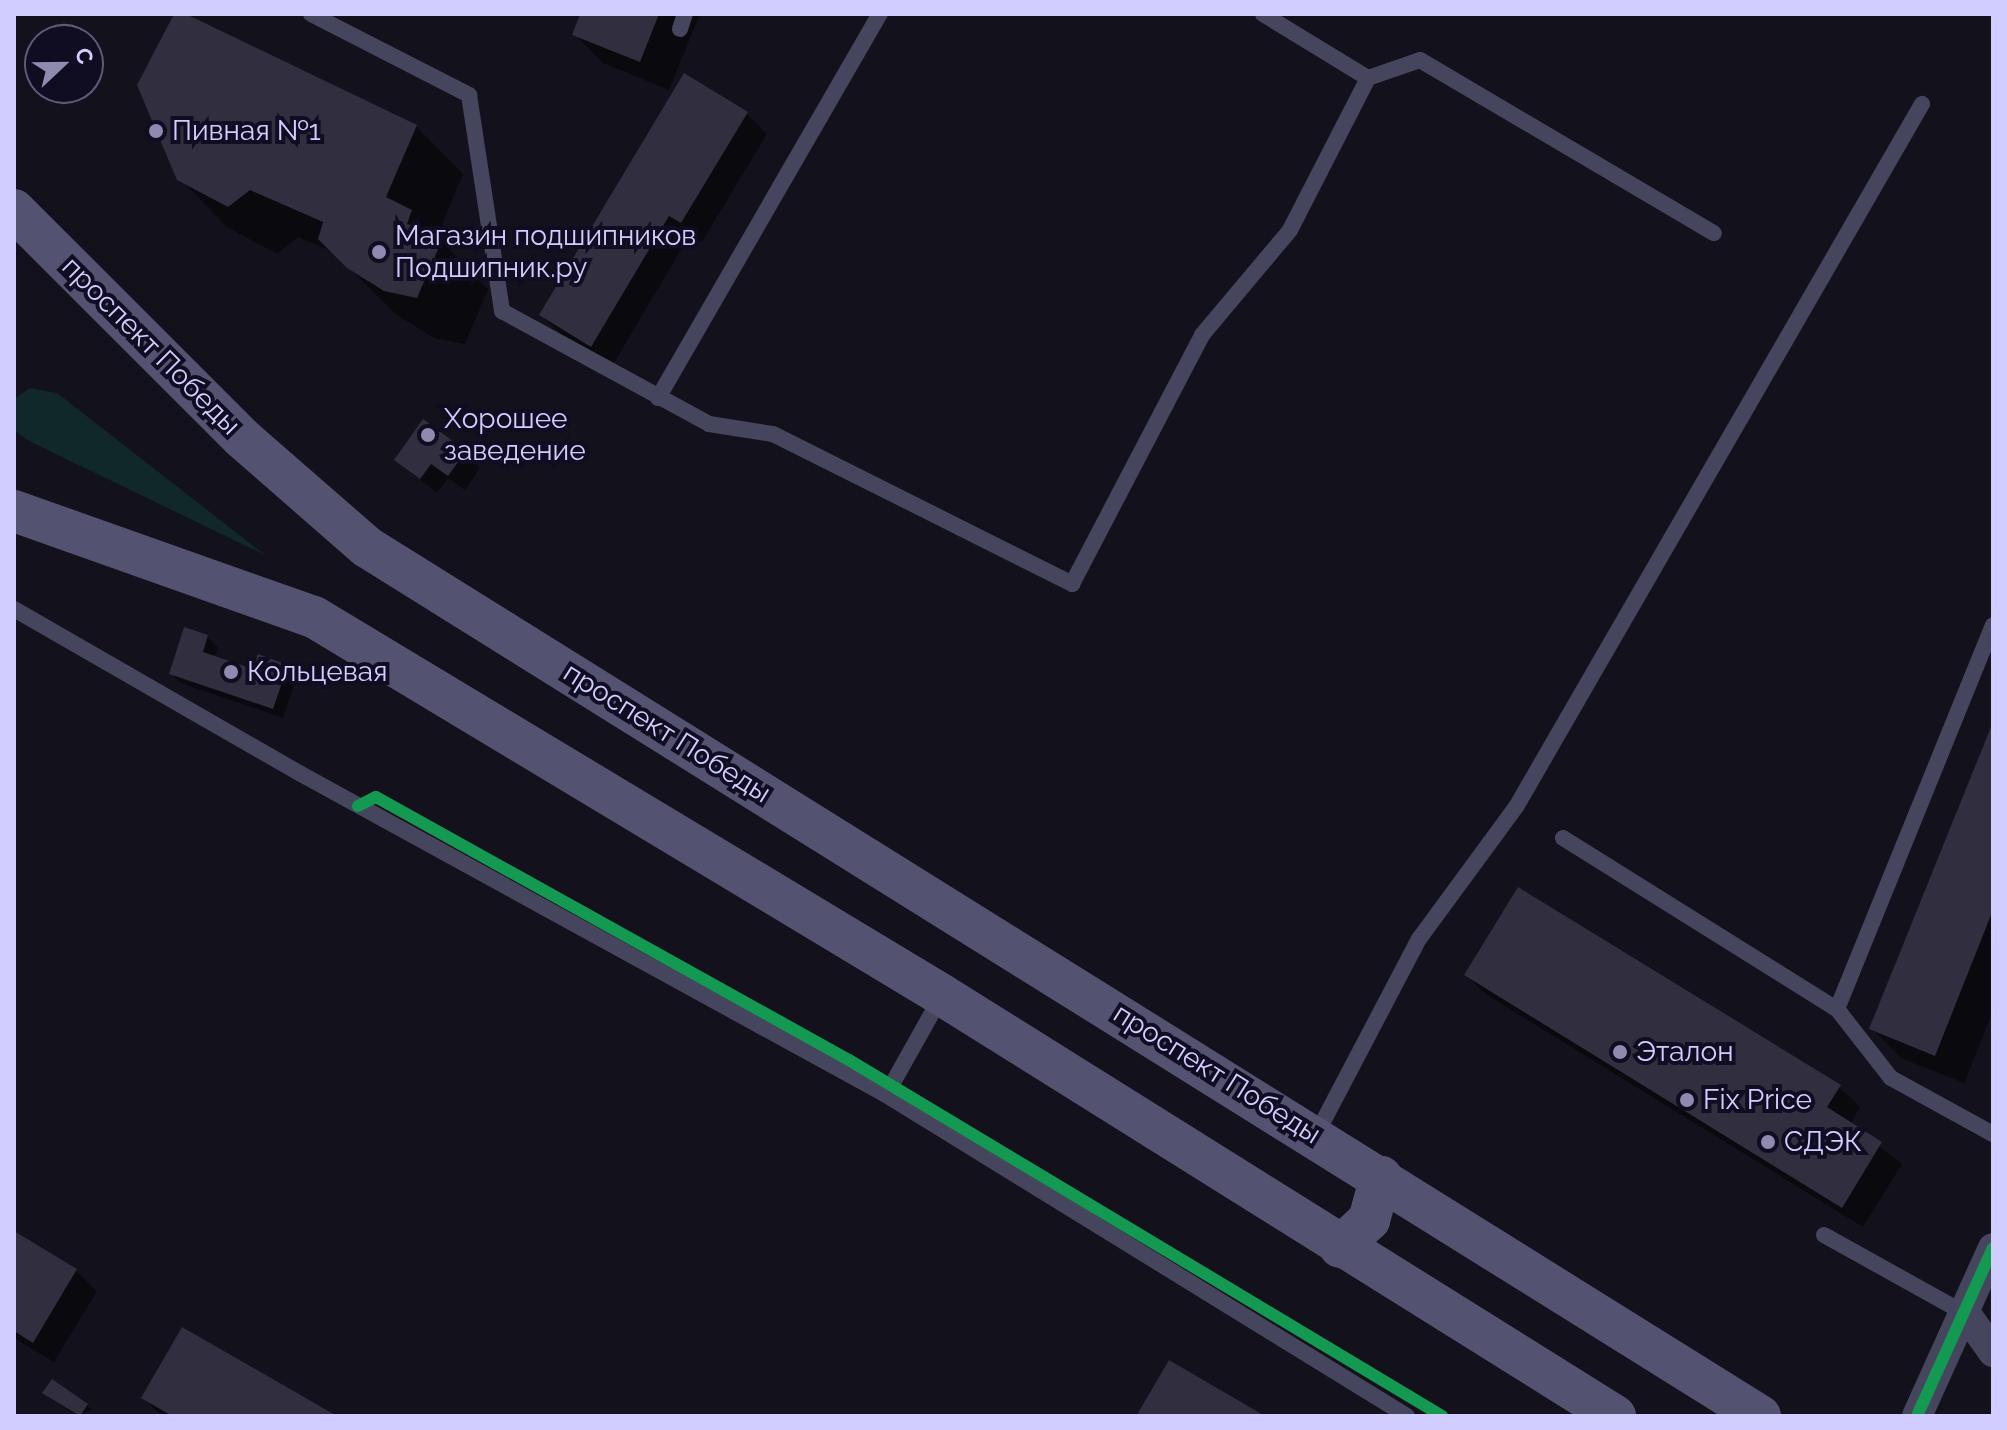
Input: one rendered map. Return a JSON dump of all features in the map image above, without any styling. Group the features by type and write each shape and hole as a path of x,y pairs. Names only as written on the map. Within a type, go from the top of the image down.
{"main road":[{"name":"проспект Победы","path":"14,210 242,438 367,547 1316,1135 1760,1416"},
{"path":"14,511 314,617 942,995 1340,1247 1615,1416"},
{"path":"1340,1247 1369,1220 1381,1177"}],"street":[{"path":"1917,1416 1966,1314 1993,1248"},
{"path":"1966,1314 1993,1352"}],"lane":[{"path":"311,14 345,22 469,95 502,311 709,424 773,434 1072,584 1202,335 1290,230 1368,78 1420,60 1714,233"},
{"path":"658,398 880,14"},
{"path":"1263,14 1368,78"},
{"path":"1316,1135 1419,939 1516,807 1922,104"},
{"path":"14,609 301,774 886,1095 1407,1416"},
{"path":"1837,1009 1993,625"},
{"path":"1563,838 1837,1009 1891,1078 1993,1134"},
{"path":"886,1095 942,995"},
{"path":"1824,1235 1966,1314"}],"green space":[{"path":"30,388 57,393 265,555 29,441 14,430 14,399"}],"building":[{"path":"174,14 186,14 417,125 386,197 412,210 407,224 442,240 417,298 384,291 347,268 318,239 323,222 250,190 228,207 177,180 137,85"},
{"path":"580,14 659,14 640,62 572,35"},
{"path":"684,73 748,112 681,223 669,216 591,347 539,315"},
{"name":"Хорошее заведение","path":"423,419 466,451 448,476 431,464 420,479 394,460"},
{"path":"184,627 208,635 203,652 253,669 258,654 288,665 273,709 169,674"},
{"path":"1993,722 1993,910 1935,1056 1869,1029"},
{"path":"1518,887 1841,1085 1827,1107 1882,1142 1842,1208 1464,975"},
{"path":"14,1231 77,1269 33,1343 14,1331"},
{"path":"182,1327 337,1416 172,1416 141,1398"},
{"path":"1169,1360 1265,1416 1144,1416 1138,1413"},
{"path":"52,1379 88,1404 80,1416 42,1393"}],"cycle path":[{"path":"358,806 376,797 849,1060 1442,1416"},
{"path":"1917,1416 1993,1248"}],"place":[{"name":"Пивная №1","path":"156,131"},
{"name":"Магазин подшипников Подшипник.ру","path":"379,252"},
{"name":"Хорошее заведение","path":"428,435"},
{"name":"Кольцевая","path":"231,672"},
{"name":"Эталон","path":"1620,1052"},
{"name":"Fix Price","path":"1687,1100"},
{"name":"СДЭК","path":"1768,1142"}]}
